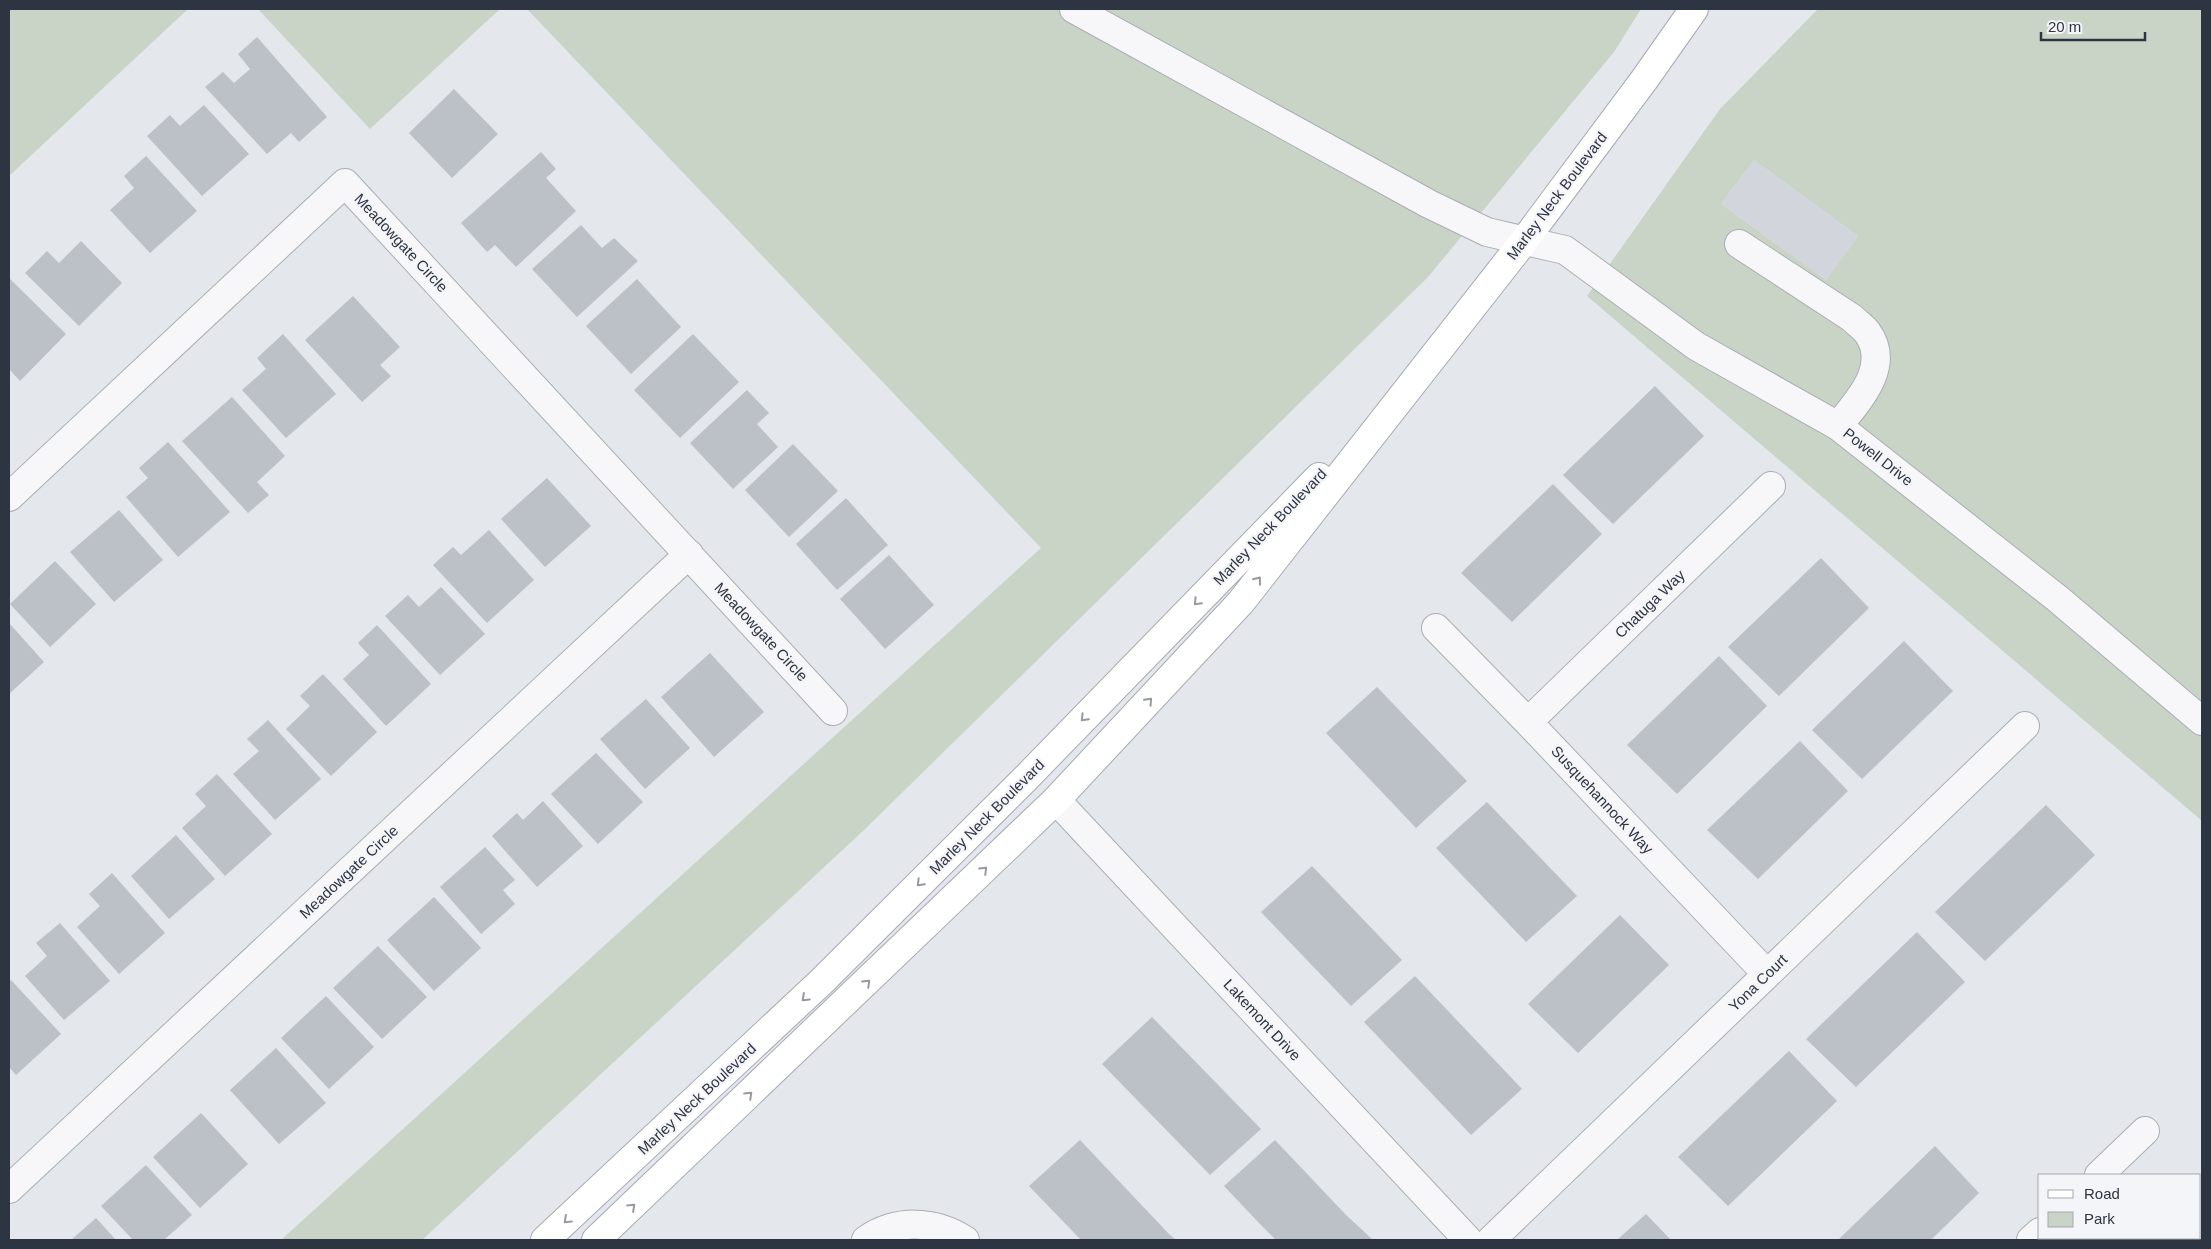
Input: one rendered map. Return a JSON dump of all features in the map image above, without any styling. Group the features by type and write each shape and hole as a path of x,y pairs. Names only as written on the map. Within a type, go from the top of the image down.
{"main road":[{"name":"Marley Neck Boulevard","path":"596,1240 1056,800 1241,602 1524,241 1644,80 1694,9"},
{"name":"Marley Neck Boulevard","path":"546,1240 820,982 1024,780 1415,380"}],"street":[{"name":"Powell Drive","path":"1074,9 1429,204 1487,232 1565,250 1696,346 1838,426 2058,599 2202,721"},
{"name":"Meadowgate Circle","path":"9,497 345,182 833,711"},
{"path":"1739,244 1852,318 1867,332 1875,347 1876,362 1872,377 1865,391 1838,426"},
{"name":"Chatuga Way","path":"1528,722 1771,486"},
{"name":"Meadowgate Circle","path":"9,1189 688,554"},
{"name":"Susquehannock Way","path":"1436,628 1767,974"},
{"name":"Yona Court","path":"1490,1240 2025,726"},
{"name":"Lakemont Drive","path":"1056,800 1468,1240"},
{"path":"2100,1174 2145,1131"},
{"path":"866,1240 877,1232 896,1226 916,1224 954,1233 965,1240"}],"shaded area":[{"path":"1754,160 1858,236 1826,280 1721,204"}],"green space":[{"path":"9,9 188,9 9,176"},
{"path":"258,9 500,9 370,129"},
{"path":"527,9 1641,9 1614,52 1428,277 863,831 422,1240 281,1240 1041,548"},
{"path":"1818,9 2202,9 2202,821 1587,296 1720,109","holes":["1754,160 1858,236 1826,280 1721,204"]}],"building":[{"path":"257,37 327,117 299,142 291,133 267,154 205,87 223,72 234,83 250,69 238,54"},
{"path":"454,89 498,134 452,178 409,133"},
{"path":"204,105 249,154 202,196 147,136 170,115 180,126"},
{"path":"541,152 556,169 546,178 576,211 516,267 495,245 487,252 461,223"},
{"path":"146,156 197,211 150,253 110,210 134,188 124,176"},
{"path":"581,225 602,248 614,238 638,261 577,317 532,269"},
{"path":"81,241 122,283 79,326 25,273 47,251 59,263"},
{"path":"9,278 66,334 20,381 9,369"},
{"path":"637,279 681,327 631,374 586,326"},
{"path":"353,296 400,347 380,365 391,376 362,402 305,340"},
{"path":"283,334 336,394 286,438 242,390 266,369 257,358"},
{"path":"693,334 739,382 680,438 634,390"},
{"path":"1655,386 1704,436 1613,524 1563,475"},
{"path":"747,390 769,413 757,424 778,447 733,489 690,443"},
{"path":"232,397 285,456 257,482 269,495 248,513 182,441"},
{"path":"168,442 230,512 178,557 126,497 148,478 139,468"},
{"path":"793,444 838,491 789,537 745,490"},
{"path":"547,478 591,526 545,567 501,519"},
{"path":"1553,484 1602,534 1512,622 1461,573"},
{"path":"846,498 888,545 837,590 796,544"},
{"path":"119,510 163,560 114,602 70,552"},
{"path":"489,530 534,580 487,623 433,565 453,547 461,555"},
{"path":"889,555 934,605 885,649 840,599"},
{"path":"1821,558 1869,608 1779,696 1728,647"},
{"path":"55,561 96,604 50,647 10,604"},
{"path":"441,587 485,634 440,675 385,616 408,595 419,607"},
{"path":"9,623 44,662 9,694"},
{"path":"377,625 431,684 386,726 343,679 369,655 358,643"},
{"path":"1904,641 1953,691 1862,779 1812,730"},
{"path":"710,653 764,712 714,757 661,697"},
{"path":"1719,656 1767,706 1677,794 1627,745"},
{"path":"323,674 377,732 331,776 286,729 310,706 300,696"},
{"path":"1377,687 1467,781 1416,828 1326,733"},
{"path":"646,699 690,748 645,789 600,739"},
{"path":"268,720 321,779 275,820 233,774 259,751 247,739"},
{"path":"1800,741 1848,791 1758,879 1707,830"},
{"path":"596,753 643,802 598,844 551,794"},
{"path":"217,774 272,834 225,876 182,828 206,806 195,794"},
{"path":"543,801 583,846 537,887 492,836 517,813 523,820"},
{"path":"1487,802 1577,896 1526,942 1436,848"},
{"path":"2046,805 2095,855 1985,961 1935,912"},
{"path":"176,835 215,879 169,919 131,876"},
{"path":"485,847 515,880 503,890 515,904 481,934 440,887"},
{"path":"1312,866 1402,960 1351,1006 1261,912"},
{"path":"112,873 165,933 119,974 77,927 100,906 89,894"},
{"path":"434,897 481,948 434,991 387,940"},
{"path":"1620,915 1669,965 1578,1053 1528,1004"},
{"path":"60,923 110,981 64,1020 25,976 47,956 36,943"},
{"path":"1917,932 1965,982 1856,1087 1806,1039"},
{"path":"378,946 427,997 382,1039 333,988"},
{"path":"1415,976 1522,1089 1471,1135 1364,1022"},
{"path":"11,980 61,1034 16,1075 9,1067 9,982"},
{"path":"326,996 374,1047 329,1089 281,1038"},
{"path":"1152,1017 1261,1129 1210,1175 1102,1064"},
{"path":"276,1048 326,1103 279,1144 230,1090"},
{"path":"1789,1051 1837,1101 1728,1206 1678,1157"},
{"path":"201,1113 248,1164 200,1208 153,1157"},
{"path":"1080,1140 1176,1240 1081,1240 1029,1186"},
{"path":"1275,1140 1346,1215 1373,1240 1276,1240 1260,1224 1224,1186"},
{"path":"1935,1146 1979,1193 1931,1240 1838,1240"},
{"path":"146,1165 192,1215 164,1240 133,1240 101,1206"},
{"path":"1646,1214 1671,1240 1617,1240"},
{"path":"96,1218 116,1240 71,1240"},
{"path":"2192,1239 2193,1240 2137,1240"}]}
